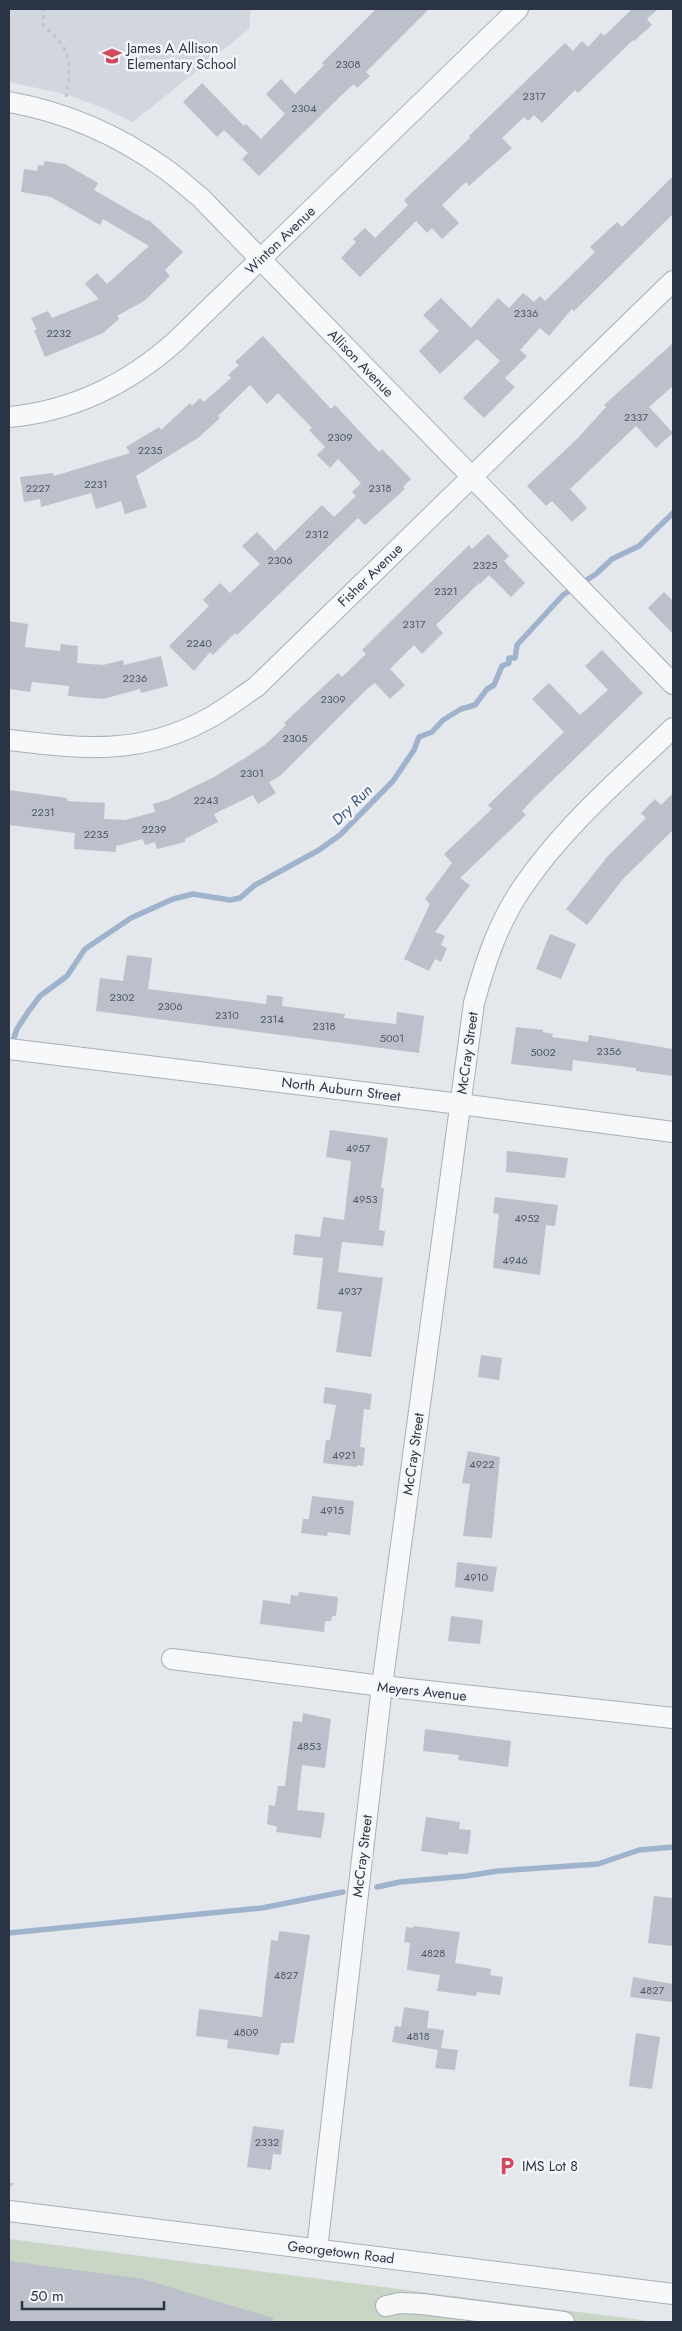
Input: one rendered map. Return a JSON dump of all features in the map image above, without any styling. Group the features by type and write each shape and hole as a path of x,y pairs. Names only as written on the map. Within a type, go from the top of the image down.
{"street":[{"name":"Winton Avenue","path":"9,417 46,411 73,404 99,394 132,376 176,341 518,9"},
{"name":"Allison Avenue","path":"9,102 79,122 143,154 166,168 200,197 673,684"},
{"name":"Fisher Avenue","path":"9,740 82,748 118,747 145,743 179,733 211,718 234,704 256,687 673,281"},
{"name":"McCray Street","path":"317,2249 382,1686 474,1003 493,944 512,904 537,867 571,826 673,728"},
{"name":"North Auburn Street","path":"9,1050 460,1104 673,1132"},
{"name":"Meyers Avenue","path":"172,1659 382,1686 673,1718"},
{"name":"Georgetown Road","path":"9,2211 673,2294"},
{"path":"386,2306 429,2304 564,2322"}],"path":[{"path":"33,9 44,10 43,25 62,42 69,56 70,69 66,98"},
{"path":"9,2184 15,2185"}],"shaded area":[{"name":"James A Allison Elementary School","path":"9,9 251,9 249,29 133,122 69,95 9,82"}],"green space":[{"path":"9,2239 657,2322 9,2322"}],"building":[{"path":"376,9 429,9 366,72 370,76 357,88 354,84 348,89 259,176 242,159 248,153 224,130 217,137 183,102 202,83 244,126 246,124 261,139 285,114 266,94 281,79 295,94 324,65 322,63"},
{"path":"632,9 658,9 647,19 652,25 633,40 578,93 575,90 542,123 534,115 528,121 524,117 502,138 512,148 469,186 466,182 442,205 459,223 442,239 432,228 427,233 416,221 360,277 341,258 356,242 353,239 365,228 375,238 408,205 404,200 470,138 469,136 565,43 573,51 582,41 588,47 601,33 604,36"},
{"path":"45,161 65,164 98,183 94,190 149,220 183,252 165,270 170,276 144,301 117,316 119,319 103,333 45,357 34,330 37,330 31,318 48,311 52,318 99,299 85,284 97,273 107,284 149,246 103,219 100,225 51,197 21,192 24,169 37,171 38,165 43,166"},
{"path":"673,176 673,214 574,311 572,309 549,336 540,328 520,350 527,356 505,378 515,387 484,418 463,398 500,361 477,339 440,374 419,351 439,331 423,315 441,298 471,328 498,298 509,308 523,293 534,302 540,296 545,301 595,252 590,247 617,222 622,227"},
{"path":"263,336 331,409 335,405 379,452 382,449 411,479 403,487 405,489 365,525 358,518 237,635 235,633 213,655 210,652 194,671 169,646 209,606 203,600 220,583 230,593 260,564 242,546 257,532 275,551 322,505 334,517 356,496 352,492 361,483 338,459 330,468 317,455 325,447 309,430 312,428 278,393 267,404 250,385 218,416 220,418 198,438 136,476 147,507 125,514 121,501 96,509 91,493 41,507 40,499 24,502 20,477 53,473 54,476 130,453 126,447 159,427 161,430 190,403 192,406 200,398 204,402 231,378 228,375 239,365 235,362"},
{"path":"673,343 673,386 649,407 673,433 656,448 636,426 570,489 587,508 572,522 552,501 546,506 527,486 578,438 606,407 604,405"},
{"path":"488,534 509,556 504,561 525,583 511,597 489,575 479,583 436,625 443,633 422,654 414,645 390,669 405,685 390,699 375,683 368,688 280,776 269,782 276,793 258,804 253,795 214,814 218,822 185,839 185,842 157,849 155,842 145,845 143,839 116,846 116,852 74,849 75,833 9,825 9,790 67,798 67,801 105,803 104,819 125,820 155,812 153,804 167,800 214,777 266,744 286,725 284,723 338,673 342,677 366,654 362,650 391,621 469,545 472,549"},
{"path":"664,592 673,601 673,634 648,608"},
{"path":"9,621 28,624 25,647 60,651 61,644 78,646 77,663 103,665 123,660 124,665 161,656 168,686 141,693 140,689 103,699 68,696 69,686 32,682 30,692 10,689"},
{"path":"602,650 643,693 534,798 522,811 526,815 460,878 470,885 435,932 445,936 441,945 447,948 441,962 435,959 429,971 404,959 430,904 425,899 452,863 444,854 492,809 488,805 564,732 532,699 549,683 580,715 608,690 585,666"},
{"path":"673,793 673,830 623,879 587,925 566,909 607,857 646,818 641,813 655,799 661,805"},
{"path":"550,934 576,944 561,979 536,969"},
{"path":"127,955 152,958 148,989 266,1004 267,995 283,997 282,1006 345,1014 344,1018 396,1024 397,1012 424,1016 419,1053 96,1011 100,978 123,981"},
{"path":"516,1027 543,1030 543,1032 553,1034 552,1037 588,1042 589,1035 673,1049 673,1076 636,1071 636,1068 573,1060 572,1071 511,1064"},
{"path":"330,1130 388,1138 381,1188 384,1188 379,1230 385,1231 383,1246 342,1242 338,1272 383,1278 371,1357 336,1352 342,1312 317,1309 323,1258 293,1255 295,1234 320,1237 323,1217 344,1220 351,1161 326,1157"},
{"path":"507,1151 568,1158 565,1178 506,1172"},
{"path":"495,1197 558,1205 555,1226 546,1225 540,1275 493,1268 499,1214 493,1213"},
{"path":"481,1355 502,1358 499,1380 478,1377"},
{"path":"325,1387 372,1394 370,1410 364,1409 360,1447 365,1448 363,1466 323,1463 326,1440 330,1440 336,1405 323,1403"},
{"path":"468,1451 500,1457 492,1538 463,1536 470,1484 462,1483"},
{"path":"312,1496 354,1501 350,1535 328,1532 327,1536 301,1533 303,1519 309,1519"},
{"path":"457,1562 497,1567 493,1592 455,1587"},
{"path":"299,1592 338,1597 336,1616 332,1616 331,1621 325,1621 324,1632 260,1624 263,1600 290,1604 291,1595 298,1596"},
{"path":"451,1616 483,1620 480,1644 448,1641"},
{"path":"303,1713 331,1719 325,1768 302,1765 297,1810 325,1813 321,1838 276,1832 277,1827 267,1824 269,1805 275,1806 278,1786 285,1786 293,1721 302,1722"},
{"path":"425,1729 511,1741 508,1767 458,1760 459,1755 423,1751"},
{"path":"426,1817 460,1822 459,1829 471,1830 468,1854 448,1852 448,1855 421,1851"},
{"path":"654,1896 673,1898 673,1946 648,1943"},
{"path":"413,1926 460,1932 455,1963 491,1969 490,1975 503,1977 500,1995 477,1992 476,1996 437,1991 440,1975 407,1970 410,1943 404,1942 406,1927 413,1928"},
{"path":"279,1931 310,1935 294,2043 281,2043 279,2055 227,2048 228,2040 196,2036 199,2009 262,2017 271,1940 278,1941"},
{"path":"633,1977 673,1984 673,2002 630,1997"},
{"path":"404,2007 429,2011 427,2028 444,2030 441,2048 458,2050 455,2070 435,2068 438,2050 392,2042 395,2026 401,2027"},
{"path":"636,2033 660,2037 652,2089 629,2086"},
{"path":"253,2126 284,2130 281,2155 273,2154 271,2170 247,2167"},
{"path":"9,2261 143,2279 273,2318 273,2322 9,2322"}],"waterway":[{"name":"Dry Run","path":"11,1046 17,1029 40,996 67,976 85,949 131,918 173,899 193,894 230,900 240,898 255,885 319,850 340,835 393,781 414,750 419,737 432,732 443,720 461,709 475,705 487,689 494,685 502,666 509,663 509,658 515,658 517,645 563,595 596,574 612,559 639,546 673,513"},
{"path":"377,1887 400,1882 498,1871 598,1864 639,1850 673,1847"},
{"path":"9,1933 262,1908 343,1892"}],"place":[{"name":"James A Allison Elementary School","path":"112,56"},
{"name":"IMS Lot 8","path":"507,2166"}]}
